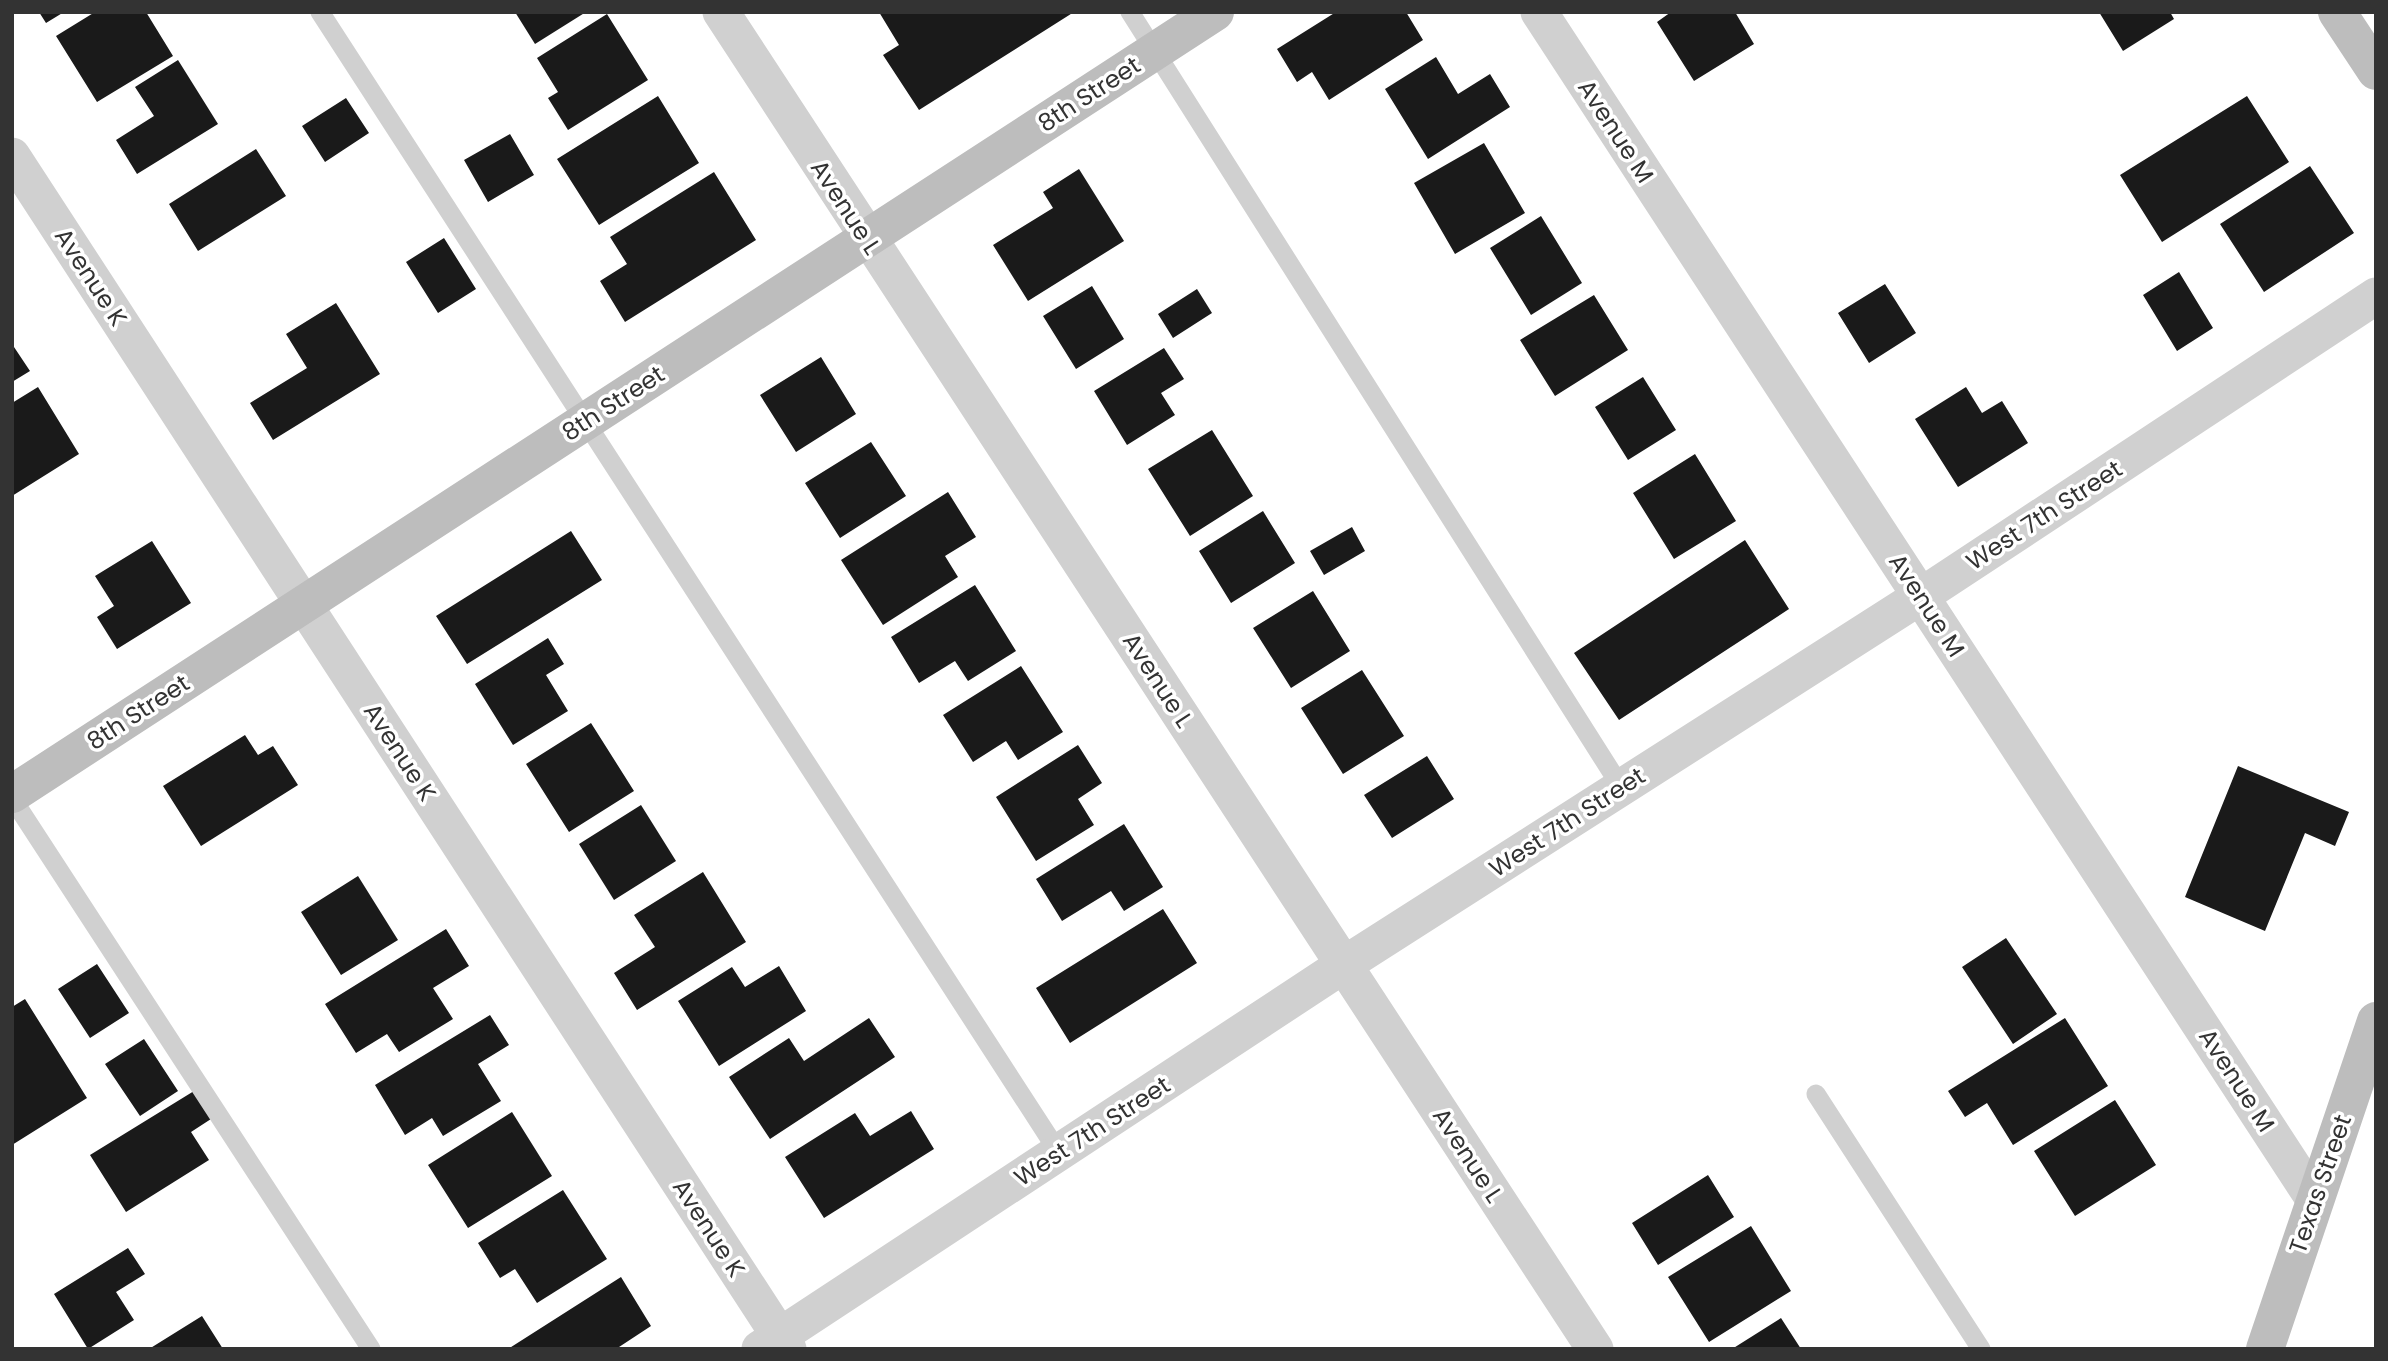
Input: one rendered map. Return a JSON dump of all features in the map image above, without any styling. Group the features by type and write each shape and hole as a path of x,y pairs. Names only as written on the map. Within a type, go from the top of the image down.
{"street":[{"name":"Avenue L","path":"721,12 1595,1349"},
{"name":"8th Street","path":"12,796 1215,12"},
{"name":"Avenue M","path":"1539,12 2314,1199"},
{"path":"2337,12 2376,71"},
{"name":"Avenue K","path":"12,156 304,604 776,1344"},
{"name":"West 7th Street","path":"776,1344 1345,964 1921,596 2376,296"},
{"name":"Texas Street","path":"2265,1349 2376,1021"}],"lane":[{"path":"320,12 1059,1153"},
{"path":"1130,12 1621,787"},
{"path":"12,796 371,1349"},
{"path":"1816,1094 1981,1349"}],"building":[{"path":"39,12 64,12 46,23"},
{"path":"95,12 146,12 173,56 97,102 56,36"},
{"path":"515,12 586,12 535,44"},
{"path":"879,12 1074,12 919,110 883,55 899,45"},
{"path":"1336,12 1406,12 1423,40 1329,100 1312,72 1297,82 1277,49"},
{"path":"1671,12 1735,12 1754,44 1694,81 1657,22"},
{"path":"2099,12 2170,12 2174,19 2123,51"},
{"path":"607,14 648,80 568,130 548,98 558,92 537,58"},
{"path":"1436,57 1458,94 1490,74 1510,107 1428,159 1385,89"},
{"path":"178,60 218,124 137,174 116,140 154,116 135,87"},
{"path":"658,96 699,163 599,225 557,159"},
{"path":"2247,96 2289,162 2162,242 2120,175"},
{"path":"346,98 369,133 325,162 302,126"},
{"path":"510,134 534,175 488,202 464,160"},
{"path":"1484,143 1525,213 1455,254 1414,183"},
{"path":"256,149 286,196 198,251 169,204"},
{"path":"2310,166 2354,233 2264,292 2220,224"},
{"path":"1079,169 1124,241 1028,301 993,245 1053,208 1043,192"},
{"path":"714,172 756,240 625,322 600,281 627,264 610,237"},
{"path":"1541,216 1582,283 1531,315 1490,248"},
{"path":"444,238 476,289 438,313 406,262"},
{"path":"2179,272 2213,328 2177,351 2143,295"},
{"path":"1885,284 1916,333 1869,363 1838,313"},
{"path":"1092,286 1124,339 1076,369 1043,316"},
{"path":"1197,289 1212,313 1173,338 1158,314"},
{"path":"1594,295 1628,350 1555,396 1520,340"},
{"path":"336,303 380,374 273,440 250,403 307,368 286,334"},
{"path":"12,344 30,371 12,382"},
{"path":"1164,348 1184,379 1161,393 1175,415 1127,445 1094,391"},
{"path":"821,357 856,414 796,452 760,395"},
{"path":"1643,377 1676,430 1628,460 1595,407"},
{"path":"38,387 79,454 12,496 12,403"},
{"path":"1966,387 1982,413 2002,401 2028,443 1958,487 1915,419"},
{"path":"1212,430 1253,496 1190,536 1148,469"},
{"path":"871,442 906,496 840,538 805,483"},
{"path":"1695,454 1736,521 1674,559 1633,493"},
{"path":"948,492 976,537 945,556 958,577 883,625 841,560"},
{"path":"1263,511 1295,563 1231,603 1199,551"},
{"path":"1352,527 1365,551 1324,575 1310,551"},
{"path":"571,531 602,580 467,664 436,616"},
{"path":"1745,540 1789,609 1619,720 1574,653"},
{"path":"152,541 191,603 117,649 97,617 114,606 95,576"},
{"path":"975,585 1016,651 968,681 955,661 919,683 891,637"},
{"path":"1313,591 1350,651 1291,688 1253,628"},
{"path":"548,638 564,664 546,675 568,711 513,745 475,684"},
{"path":"1021,666 1063,732 1018,760 1006,741 973,762 943,715"},
{"path":"1362,670 1404,736 1343,774 1301,708"},
{"path":"591,723 634,791 569,832 526,764"},
{"path":"245,735 258,755 273,746 298,785 201,846 163,786"},
{"path":"1078,745 1102,783 1078,799 1094,825 1036,861 996,797"},
{"path":"1427,756 1454,799 1392,838 1364,795"},
{"path":"2238,766 2349,812 2335,846 2305,833 2265,931 2185,897"},
{"path":"641,805 676,861 614,900 579,844"},
{"path":"1124,824 1163,887 1124,911 1111,891 1062,921 1036,879"},
{"path":"703,872 746,942 637,1010 614,973 655,947 634,915"},
{"path":"358,876 398,940 341,975 301,912"},
{"path":"1163,909 1197,963 1070,1043 1036,988"},
{"path":"446,929 469,966 433,988 453,1019 399,1052 387,1034 356,1053 325,1004"},
{"path":"2006,938 2057,1014 2013,1044 1962,967"},
{"path":"97,964 129,1013 90,1038 58,989"},
{"path":"779,966 806,1011 719,1066 678,1001 732,967 745,987"},
{"path":"25,999 87,1098 12,1145 12,1007"},
{"path":"490,1015 509,1045 478,1064 501,1101 443,1136 432,1118 405,1135 375,1085"},
{"path":"869,1018 895,1057 770,1139 729,1077 789,1038 804,1061"},
{"path":"2065,1018 2108,1086 2013,1145 1987,1103 1965,1117 1948,1091"},
{"path":"144,1039 178,1091 140,1116 105,1064"},
{"path":"194,1091 211,1119 191,1132 209,1160 126,1212 90,1155"},
{"path":"2115,1100 2156,1165 2075,1216 2034,1151"},
{"path":"911,1111 934,1149 824,1218 785,1157 855,1113 870,1136"},
{"path":"512,1112 552,1176 468,1228 428,1165"},
{"path":"1708,1175 1734,1217 1658,1265 1632,1223"},
{"path":"563,1190 607,1259 537,1303 515,1269 500,1278 478,1243"},
{"path":"1751,1226 1791,1291 1709,1342 1668,1277"},
{"path":"128,1248 145,1274 116,1292 134,1320 88,1349 54,1294"},
{"path":"621,1277 651,1326 616,1349 508,1349"},
{"path":"202,1316 223,1349 149,1349"},
{"path":"1781,1318 1801,1349 1732,1349"}]}
